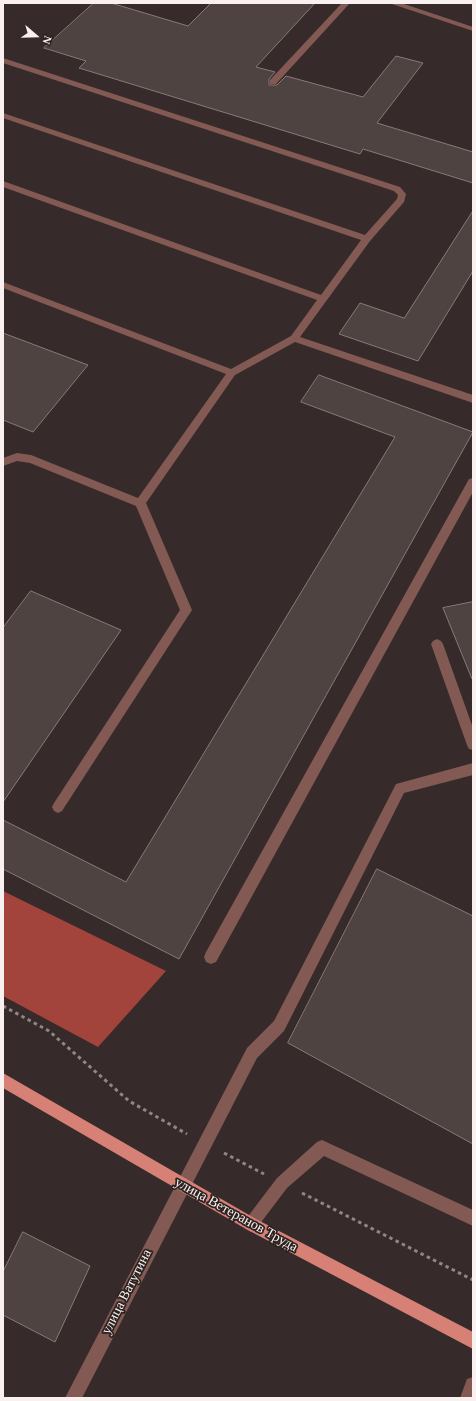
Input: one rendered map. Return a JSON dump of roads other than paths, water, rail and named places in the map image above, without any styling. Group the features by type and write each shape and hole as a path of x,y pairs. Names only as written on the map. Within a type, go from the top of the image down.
{"main road":[{"name":"улица Ветеранов Труда","path":"3,1080 182,1186 473,1341"}],"street":[{"path":"273,82 346,3"},
{"path":"393,3 473,29"},
{"path":"3,60 397,189 402,194 401,200 367,239 294,338 232,373 140,503"},
{"path":"3,115 367,239"},
{"path":"3,184 324,299"},
{"path":"3,285 232,373"},
{"path":"294,338 473,399"},
{"path":"3,462 17,457 31,459 140,503 186,610 58,807"},
{"path":"211,957 473,482"},
{"path":"437,644 473,745"},
{"name":"улица Ватутина","path":"73,1398 252,1053 279,1026 400,788 473,769"},
{"path":"251,1224 282,1183 322,1147 473,1218"},
{"path":"468,1398 473,1385"}]}
